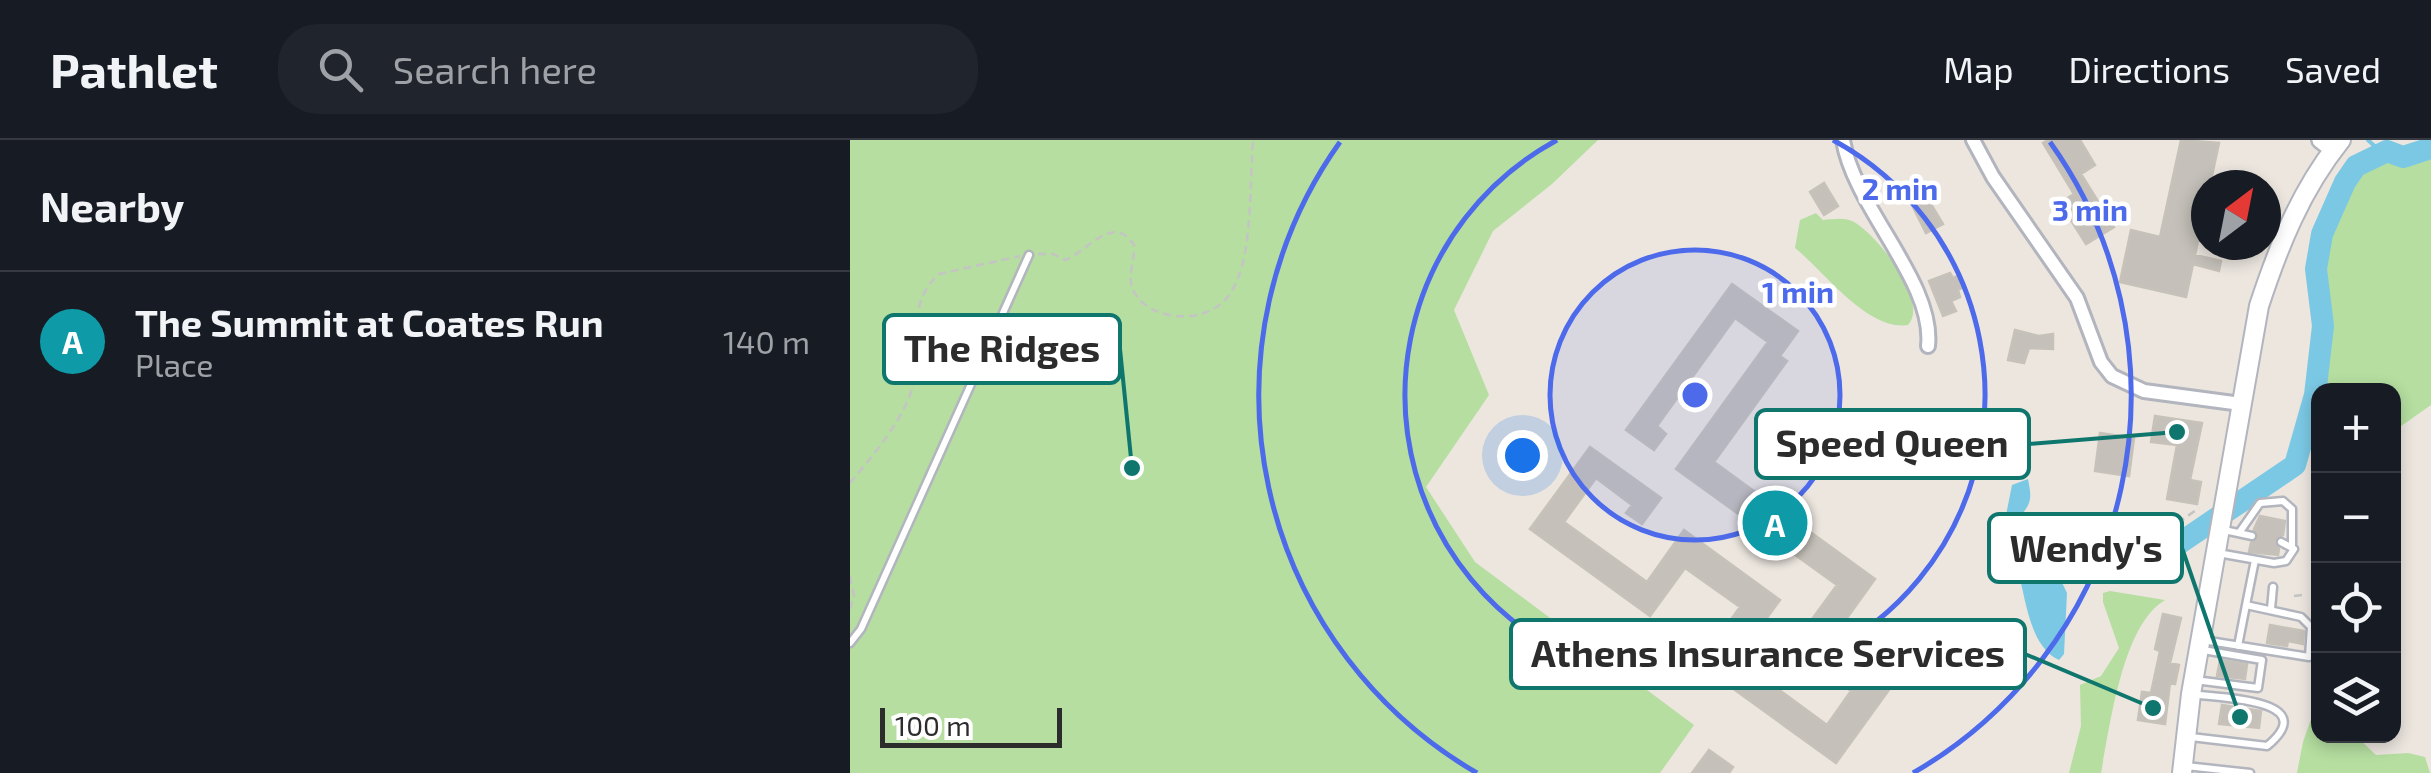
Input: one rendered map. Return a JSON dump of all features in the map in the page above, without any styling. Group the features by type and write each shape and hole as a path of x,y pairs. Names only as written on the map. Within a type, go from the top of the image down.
{"main road":[{"path":"2182,769 2192,687 2217,553 2229,531 2224,504 2253,330 2276,255 2331,144"}],"street":[{"path":"1843,140 1858,187 1916,291 1929,331 1928,346"},
{"path":"1973,140 1992,176 2076,298 2101,362 2112,376 2144,391 2241,404"}],"lane":[{"path":"850,643 861,629 1030,254"},
{"path":"2217,553 2274,563 2292,556 2292,510 2283,501 2260,503 2229,531"},
{"path":"2229,531 2252,536"},
{"path":"2281,542 2292,546"},
{"path":"2238,646 2255,560"},
{"path":"2271,609 2273,587"},
{"path":"2200,645 2238,646 2309,657 2311,628 2301,616 2246,606"},
{"path":"2192,687 2258,688 2262,660 2200,645"},
{"path":"2185,736 2267,746 2279,732 2282,720 2279,712 2265,703 2192,687"},
{"path":"2182,769 2250,773"}],"path":[{"path":"850,483 886,437 910,395 918,311 929,282 939,274 1030,254 1053,254 1065,260 1103,234 1122,234 1134,245 1130,282 1146,306 1170,316 1217,308 1238,278 1245,256 1252,140"},
{"path":"2134,553 2199,508"},
{"path":"850,576 854,596 850,609"},
{"path":"2294,596 2303,595"}],"green space":[{"path":"850,140 1598,140 1552,184 1493,231 1454,310 1489,395 1426,487 1475,562 1694,725 1660,773 850,773"},
{"path":"2378,156 2431,160 2431,405 2401,426 2401,383 2313,383 2321,337 2312,276 2315,247 2349,167"},
{"path":"1816,213 1823,220 1854,222 1887,254 1907,285 1912,301 1913,314 1908,325 1877,319 1862,310 1795,248 1800,220"},
{"path":"2311,401 2311,436 2297,426"},
{"path":"2103,593 2165,600 2150,613 2128,654 2101,773 2069,773 2081,726 2080,685 2101,676 2119,648 2103,602"},
{"path":"2311,719 2311,743 2363,743 2376,755 2408,753 2425,757 2430,773 2297,773"}],"water":[{"path":"2028,479 2028,506 2021,515 2006,515 2012,485"},
{"path":"2056,570 2067,593 2064,654 2059,660 2037,637 2021,583 2030,571"}],"building":[{"path":"2080,140 2095,165 2081,174 2114,227 2086,244 2060,203 2074,194 2043,143"},
{"path":"2181,140 2219,143 2213,170 2191,170 2191,260 2221,261 2219,271 2193,264 2186,297 2120,282 2131,230 2160,237"},
{"path":"1824,183 1838,206 1824,215 1810,192"},
{"path":"1926,196 1943,224 1926,233 1911,203"},
{"path":"1950,273 1953,278 1959,275 1964,287 1958,290 1960,297 1951,301 1956,311 1943,316 1929,281"},
{"path":"1732,284 1798,331 1780,356 1787,361 1714,462 1875,579 1834,636 1877,667 1872,673 1891,687 1836,763 1699,664 1740,607 1685,568 1650,616 1530,529 1590,447 1661,498 1642,524 1626,513 1632,505 1596,478 1564,522 1647,582 1684,530 1780,600 1737,659 1827,725 1851,691 1791,648 1837,585 1676,469 1768,342 1735,318 1657,426 1666,434 1654,450 1626,430"},
{"path":"2015,330 2039,336 2053,334 2053,349 2029,348 2024,363 2008,360"},
{"path":"2155,416 2202,423 2190,480 2201,482 2197,504 2167,499 2177,445 2151,442"},
{"path":"2100,433 2134,438 2129,476 2095,471"},
{"path":"2260,516 2285,521 2283,535 2274,541 2278,555 2249,552 2251,543 2258,538 2254,529"},
{"path":"2163,614 2181,618 2170,663 2179,665 2175,684 2170,683 2165,724 2138,720 2142,692 2151,693"},
{"path":"2270,625 2304,631 2303,644 2267,643"},
{"path":"2220,660 2247,664 2245,679 2217,676"},
{"path":"2222,705 2261,711 2259,728 2219,724"},
{"path":"1709,750 1733,767 1729,773 1692,773"}],"waterway":[{"path":"2368,140 2382,153"},
{"path":"2171,549 2295,465 2315,395 2323,326 2316,269 2322,234 2356,166 2387,151 2403,157 2431,148"}],"place":[{"name":"Speed Queen","path":"2177,432"},
{"name":"The Ridges","path":"1132,468"},
{"name":"The Summit at Coates Run","path":"1775,523"},
{"name":"Athens Insurance Services","path":"2153,708"},
{"name":"Wendy's","path":"2240,717"}]}
